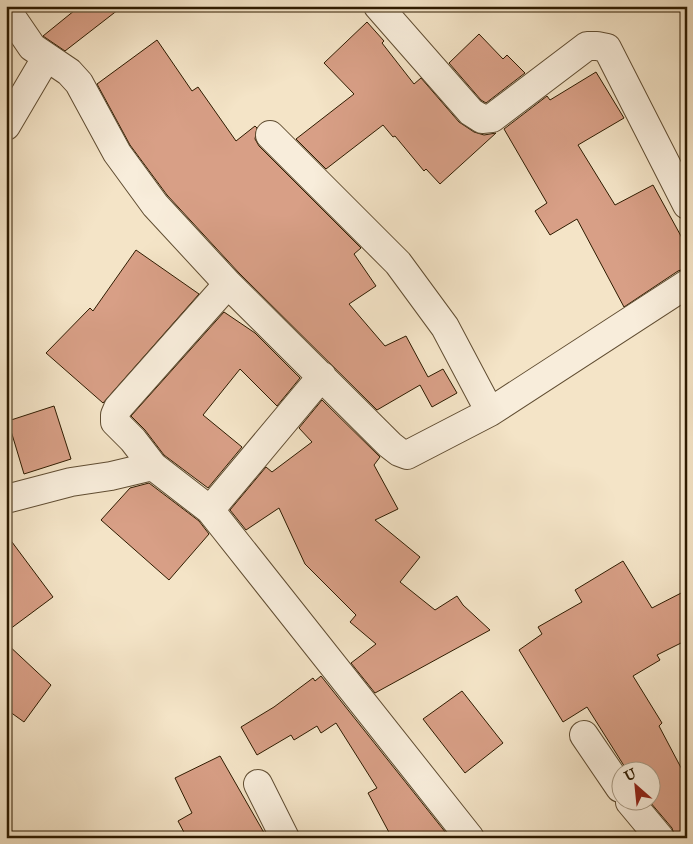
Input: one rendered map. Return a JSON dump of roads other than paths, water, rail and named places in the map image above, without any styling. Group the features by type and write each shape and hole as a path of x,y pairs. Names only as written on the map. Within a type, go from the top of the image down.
{"street":[{"path":"378,6 471,112 482,119 492,118 586,46 607,48 687,205"},
{"path":"6,9 32,47 68,72 79,83 117,153 155,205 228,284 398,452 407,455 490,412 687,284"},
{"path":"6,126 46,58"},
{"path":"270,135 398,263 445,327 490,412"},
{"path":"228,284 118,408 115,422 133,440 153,466 210,510 470,838"},
{"path":"210,510 322,376"},
{"path":"6,499 71,482 111,476 153,466"},
{"path":"584,735 610,773"},
{"path":"258,784 285,838"},
{"path":"638,812 660,838"}]}
